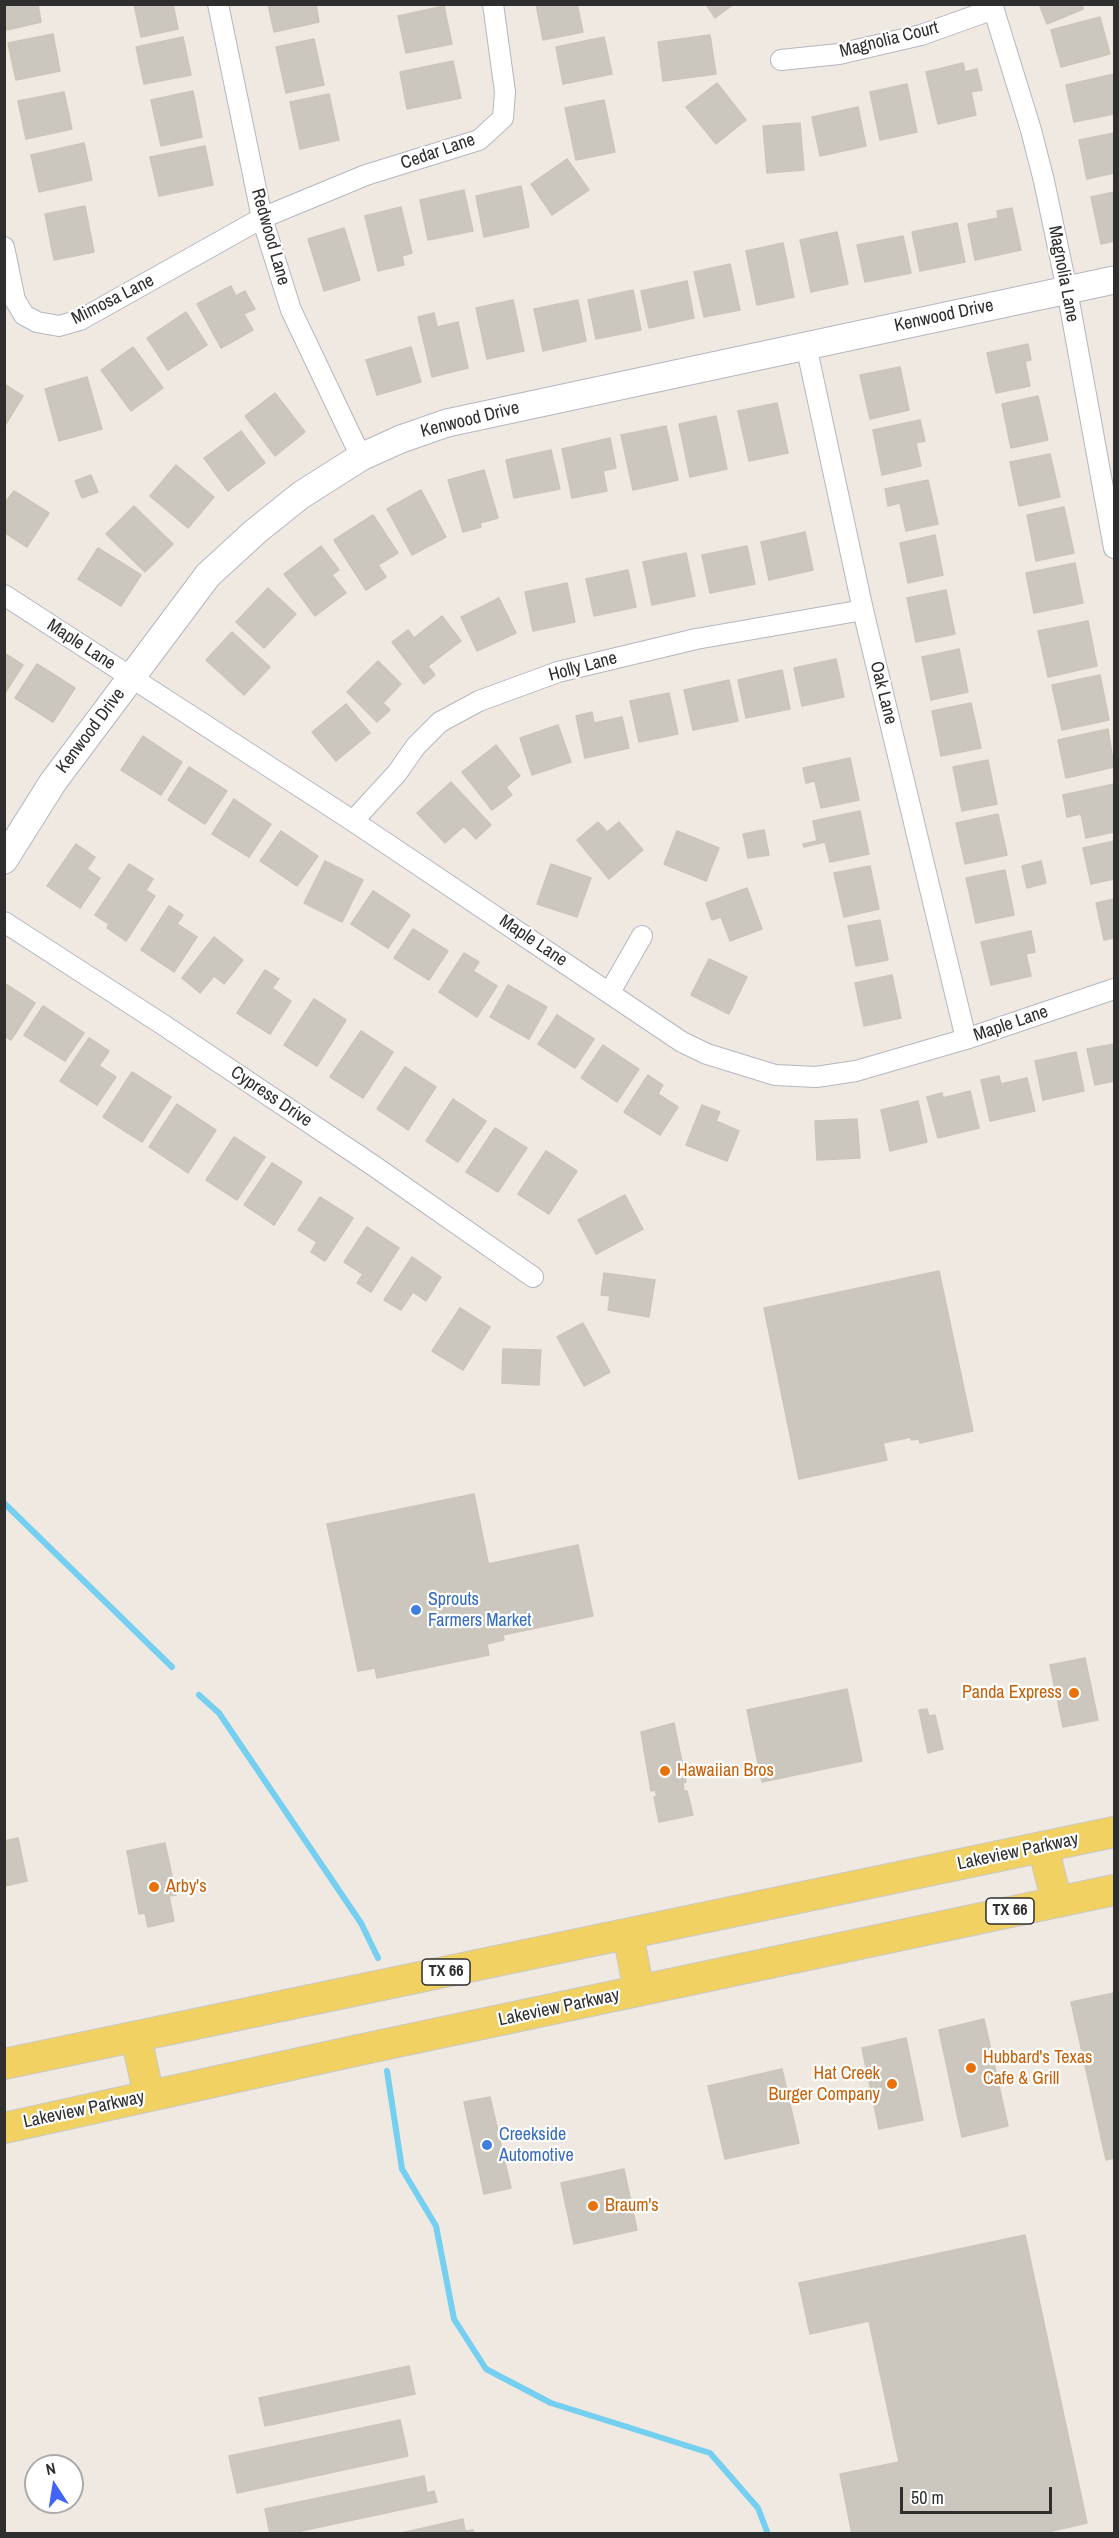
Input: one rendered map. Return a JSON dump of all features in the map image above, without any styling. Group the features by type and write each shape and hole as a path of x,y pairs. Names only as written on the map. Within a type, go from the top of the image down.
{"main road":[{"name":"Lakeview Parkway","path":"4,2064 1114,1832"},
{"path":"1043,1847 1057,1902"},
{"name":"Lakeview Parkway","path":"4,2128 1114,1890"},
{"path":"628,1934 639,1991"},
{"path":"136,2037 149,2096"}],"street":[{"name":"Redwood Lane","path":"218,4 262,218 291,310 360,457"},
{"name":"Cedar Lane","path":"262,218 366,176 479,140 503,118 505,92 493,4"},
{"name":"Magnolia Court","path":"782,60 839,54 882,44 921,34 993,7"},
{"name":"Magnolia Lane","path":"993,7 1036,148 1067,290 1114,548"},
{"name":"Mimosa Lane","path":"4,247 15,300 24,315 37,322 59,326 80,320 262,218"},
{"name":"Kenwood Drive","path":"4,860 53,782 208,575 256,531 301,495 360,457 401,439 447,423 1114,280"},
{"name":"Oak Lane","path":"806,345 863,610 966,1039"},
{"name":"Maple Lane","path":"4,595 353,821 682,1042 707,1054 775,1075 816,1077 856,1071 966,1039 1114,989"},
{"name":"Holly Lane","path":"353,821 397,773 416,746 440,722 479,701 558,672 696,639 863,610"},
{"name":"Cypress Drive","path":"4,922 364,1160 533,1277"},
{"path":"610,992 642,936"}],"building":[{"path":"4,4 38,4 41,22 7,30"},
{"path":"134,4 173,4 178,29 141,37"},
{"path":"268,4 316,4 319,22 274,32"},
{"path":"536,4 577,4 583,32 543,40"},
{"path":"706,4 734,4 715,18"},
{"path":"1039,4 1082,4 1083,9 1047,24"},
{"path":"444,6 452,44 406,53 398,16"},
{"path":"1100,17 1110,54 1061,67 1051,30"},
{"path":"53,34 60,71 16,80 8,43"},
{"path":"710,35 716,74 663,81 658,42"},
{"path":"183,37 191,75 144,84 136,47"},
{"path":"604,37 612,74 563,84 556,47"},
{"path":"314,39 324,85 286,93 276,47"},
{"path":"453,61 461,98 407,109 400,72"},
{"path":"963,63 965,72 977,69 982,90 971,92 976,115 938,124 926,72"},
{"path":"1114,74 1114,114 1074,122 1066,85"},
{"path":"717,83 746,120 716,144 686,107"},
{"path":"907,84 917,132 880,140 870,92"},
{"path":"193,91 202,137 161,146 151,100"},
{"path":"64,92 72,129 26,139 18,101"},
{"path":"329,94 339,140 300,149 290,102"},
{"path":"604,100 615,152 576,160 565,108"},
{"path":"858,107 866,146 820,156 812,117"},
{"path":"800,123 804,170 767,173 763,126"},
{"path":"1114,133 1114,173 1087,179 1079,140"},
{"path":"84,143 92,180 39,192 31,155"},
{"path":"205,146 213,185 159,196 150,157"},
{"path":"567,159 589,190 552,215 531,184"},
{"path":"521,186 529,227 484,237 476,196"},
{"path":"464,190 473,231 428,240 420,200"},
{"path":"1114,192 1114,241 1101,244 1091,197"},
{"path":"85,206 94,252 54,260 45,214"},
{"path":"401,207 412,253 402,256 404,265 378,271 365,216"},
{"path":"1012,208 1021,250 975,260 968,224 998,218 997,211"},
{"path":"957,223 965,262 920,271 912,232"},
{"path":"344,228 360,280 324,291 308,239"},
{"path":"837,232 848,284 811,292 800,240"},
{"path":"903,236 911,273 865,282 857,245"},
{"path":"783,243 794,297 757,305 746,251"},
{"path":"730,264 740,310 704,317 694,272"},
{"path":"687,281 694,318 649,328 641,291"},
{"path":"231,286 236,296 245,291 255,309 244,314 253,330 221,348 197,304"},
{"path":"633,290 641,330 596,339 588,300"},
{"path":"513,300 524,351 487,359 476,308"},
{"path":"578,300 586,341 543,351 534,309"},
{"path":"186,312 207,345 168,370 147,338"},
{"path":"434,313 437,327 458,322 468,368 432,377 418,317"},
{"path":"1028,344 1031,360 1025,361 1030,386 996,393 987,353"},
{"path":"133,347 163,388 131,411 101,370"},
{"path":"411,347 421,382 377,395 366,360"},
{"path":"900,367 909,410 870,419 860,375"},
{"path":"87,377 102,429 59,441 45,389"},
{"path":"4,384 23,396 6,424 4,423"},
{"path":"275,393 305,432 275,456 245,416"},
{"path":"1038,396 1048,440 1011,448 1002,404"},
{"path":"777,403 788,453 749,461 738,411"},
{"path":"716,416 727,469 690,477 679,424"},
{"path":"920,420 925,441 916,443 921,466 882,475 873,430"},
{"path":"666,426 678,480 633,490 621,435"},
{"path":"241,431 265,463 228,491 204,458"},
{"path":"610,438 616,468 603,471 607,491 572,498 562,449"},
{"path":"551,450 560,489 514,498 506,460"},
{"path":"1050,454 1060,497 1019,506 1010,462"},
{"path":"176,465 214,497 188,528 150,496"},
{"path":"484,470 498,518 480,523 481,527 463,532 448,480"},
{"path":"91,475 98,492 82,498 75,481"},
{"path":"928,480 938,524 906,531 900,503 888,506 885,489"},
{"path":"421,490 446,537 412,555 387,509"},
{"path":"14,491 49,513 27,547 4,532 4,504"},
{"path":"134,506 173,544 145,572 106,534"},
{"path":"1064,507 1074,553 1036,561 1027,515"},
{"path":"373,515 398,553 378,565 386,577 366,590 334,540"},
{"path":"805,532 813,570 769,580 761,542"},
{"path":"935,535 943,575 908,583 900,543"},
{"path":"321,546 339,570 332,575 346,593 315,616 284,574"},
{"path":"747,546 755,584 710,593 702,555"},
{"path":"98,548 141,575 121,606 78,579"},
{"path":"686,553 695,596 652,605 643,562"},
{"path":"1075,563 1083,603 1034,613 1026,573"},
{"path":"628,570 636,607 594,616 586,579"},
{"path":"567,583 575,622 533,631 525,592"},
{"path":"268,588 296,614 264,648 236,622"},
{"path":"946,590 955,634 916,642 907,598"},
{"path":"499,598 516,633 477,651 461,617"},
{"path":"442,616 461,641 428,666 435,675 424,684 392,642 408,630 414,638"},
{"path":"1088,621 1097,666 1048,677 1038,631"},
{"path":"232,632 270,667 244,695 206,660"},
{"path":"959,649 968,692 931,700 922,657"},
{"path":"4,653 23,665 5,693 4,693"},
{"path":"836,659 844,697 802,706 794,668"},
{"path":"378,661 401,684 383,703 390,710 377,722 347,692"},
{"path":"37,664 75,688 53,722 15,698"},
{"path":"782,670 790,709 746,718 738,680"},
{"path":"1100,675 1109,720 1062,730 1052,685"},
{"path":"729,680 738,721 693,730 684,690"},
{"path":"669,693 678,734 639,742 630,701"},
{"path":"971,703 981,748 941,756 932,711"},
{"path":"346,704 370,733 336,761 312,732"},
{"path":"592,712 594,723 622,717 629,748 585,758 576,716"},
{"path":"558,725 571,762 532,775 520,738"},
{"path":"1108,729 1114,767 1066,778 1058,740"},
{"path":"143,736 182,762 161,795 121,770"},
{"path":"496,745 520,776 506,787 512,795 492,810 462,772"},
{"path":"850,758 859,800 821,808 815,781 806,783 803,768"},
{"path":"988,760 997,804 962,811 953,767"},
{"path":"189,767 227,791 205,824 168,800"},
{"path":"451,782 491,825 476,839 464,826 445,843 417,813"},
{"path":"1114,784 1114,832 1086,838 1081,814 1067,817 1063,795"},
{"path":"234,799 271,824 249,857 212,834"},
{"path":"860,811 869,854 830,862 825,842 804,847 803,844 817,841 813,821"},
{"path":"998,814 1007,855 965,864 956,823"},
{"path":"598,822 607,832 619,822 643,850 609,879 577,840"},
{"path":"764,830 769,855 748,858 743,834"},
{"path":"281,831 318,856 297,886 260,861"},
{"path":"677,831 719,848 706,881 664,864"},
{"path":"1114,841 1114,879 1091,884 1083,848"},
{"path":"76,844 95,857 87,869 100,878 80,908 47,886"},
{"path":"325,861 363,880 342,922 304,903"},
{"path":"1041,861 1046,883 1027,888 1022,866"},
{"path":"129,864 153,879 146,890 155,896 126,941 107,928 109,924 95,915"},
{"path":"551,864 591,878 577,917 537,904"},
{"path":"870,866 879,909 844,917 834,873"},
{"path":"1005,870 1014,915 976,923 966,878"},
{"path":"747,888 762,929 730,941 721,917 712,920 706,903"},
{"path":"373,891 410,915 388,948 351,924"},
{"path":"1114,899 1114,938 1104,940 1096,903"},
{"path":"169,906 183,915 177,924 197,937 174,972 141,950"},
{"path":"880,920 888,960 856,966 848,926"},
{"path":"413,929 448,951 429,980 394,958"},
{"path":"1031,931 1035,952 1026,954 1031,976 991,985 981,942"},
{"path":"214,937 243,960 224,984 214,976 200,993 182,978"},
{"path":"464,953 479,962 473,971 497,986 477,1017 439,992"},
{"path":"709,959 747,977 729,1014 691,995"},
{"path":"265,970 279,979 272,988 291,1001 270,1034 237,1013"},
{"path":"892,975 901,1018 864,1026 855,983"},
{"path":"4,983 35,1003 11,1040 4,1036"},
{"path":"508,985 547,1007 529,1039 490,1017"},
{"path":"314,999 346,1020 317,1066 284,1045"},
{"path":"43,1006 84,1033 65,1061 24,1035"},
{"path":"557,1015 594,1039 575,1068 538,1044"},
{"path":"361,1031 393,1052 363,1098 330,1077"},
{"path":"89,1038 109,1051 99,1066 116,1077 97,1105 60,1081"},
{"path":"1114,1044 1114,1081 1095,1085 1087,1049"},
{"path":"603,1045 639,1069 617,1102 581,1078"},
{"path":"1076,1052 1084,1091 1043,1100 1035,1061"},
{"path":"405,1067 436,1087 408,1130 377,1109"},
{"path":"132,1072 171,1097 142,1142 103,1117"},
{"path":"648,1075 663,1085 658,1094 678,1107 660,1135 624,1112"},
{"path":"999,1076 1001,1084 1027,1078 1035,1111 990,1121 981,1080"},
{"path":"970,1091 979,1128 938,1138 927,1097 942,1093 943,1098"},
{"path":"453,1099 486,1121 458,1162 426,1141"},
{"path":"918,1101 927,1142 890,1151 881,1110"},
{"path":"177,1104 216,1130 188,1173 149,1147"},
{"path":"702,1105 720,1112 716,1121 739,1131 727,1161 686,1145"},
{"path":"857,1119 860,1158 817,1160 815,1121"},
{"path":"495,1128 527,1148 498,1192 466,1172"},
{"path":"234,1137 265,1157 237,1200 206,1180"},
{"path":"546,1151 577,1171 549,1214 518,1194"},
{"path":"272,1163 302,1182 274,1225 244,1205"},
{"path":"625,1195 643,1229 596,1254 578,1220"},
{"path":"320,1197 353,1218 325,1261 311,1252 317,1242 298,1230"},
{"path":"367,1227 399,1248 371,1292 357,1283 363,1274 344,1262"},
{"path":"412,1257 441,1277 426,1301 413,1292 401,1310 384,1300"},
{"path":"939,1271 973,1431 920,1443 919,1439 911,1440 911,1437 883,1443 887,1460 799,1479 764,1308"},
{"path":"604,1273 655,1280 649,1317 608,1310 610,1296 601,1295"},
{"path":"460,1308 490,1327 463,1370 432,1351"},
{"path":"583,1323 610,1372 584,1386 557,1337"},
{"path":"503,1349 541,1350 539,1385 502,1383"},
{"path":"474,1494 504,1640 487,1644 489,1655 377,1678 375,1668 358,1671 327,1524"},
{"path":"578,1545 593,1616 503,1635 488,1564"},
{"name":"Panda Express","path":"1085,1658 1098,1720 1063,1727 1050,1665"},
{"path":"847,1689 862,1761 762,1782 747,1710"},
{"path":"927,1709 929,1716 935,1715 943,1749 928,1753 919,1710"},
{"name":"Hawaiian Bros","path":"674,1723 686,1782 683,1783 684,1791 687,1791 693,1815 659,1822 654,1797 657,1797 655,1790 651,1791 641,1732"},
{"path":"18,1838 27,1881 5,1886 4,1841"},
{"name":"Arby's","path":"165,1843 176,1895 169,1896 174,1921 148,1927 145,1913 139,1914 127,1851"},
{"path":"1114,1993 1114,2158 1106,2160 1071,2002"},
{"name":"Hubbard's Texas Cafe & Grill","path":"984,2019 1008,2126 962,2137 939,2030"},
{"name":"Hat Creek Burger Company","path":"906,2038 923,2120 879,2129 862,2048"},
{"path":"782,2069 799,2143 725,2159 708,2086"},
{"name":"Creekside Automotive","path":"490,2097 511,2188 484,2194 464,2102"},
{"path":"624,2169 637,2230 574,2244 561,2183"},
{"path":"1025,2235 1087,2523 1039,2534 852,2534 840,2474 899,2462 869,2321 810,2334 799,2283"},
{"path":"409,2366 415,2394 265,2426 259,2398"},
{"path":"400,2420 408,2456 237,2493 229,2456"},
{"path":"424,2476 427,2493 434,2491 437,2502 287,2534 270,2534 265,2509"},
{"path":"463,2519 465,2531 473,2530 473,2534 397,2534"}],"waterway":[{"path":"4,1503 172,1667"},
{"path":"199,1695 219,1713 361,1923 378,1958"},
{"path":"387,2071 402,2169 436,2226 454,2319 486,2369 551,2403 710,2453 758,2508 768,2534"}],"place":[{"name":"Sprouts Farmers Market","path":"416,1610"},
{"name":"Panda Express","path":"1074,1693"},
{"name":"Hawaiian Bros","path":"665,1771"},
{"name":"Arby's","path":"154,1887"},
{"name":"Hubbard's Texas Cafe & Grill","path":"971,2068"},
{"name":"Hat Creek Burger Company","path":"892,2084"},
{"name":"Creekside Automotive","path":"487,2145"},
{"name":"Braum's","path":"593,2206"}]}
